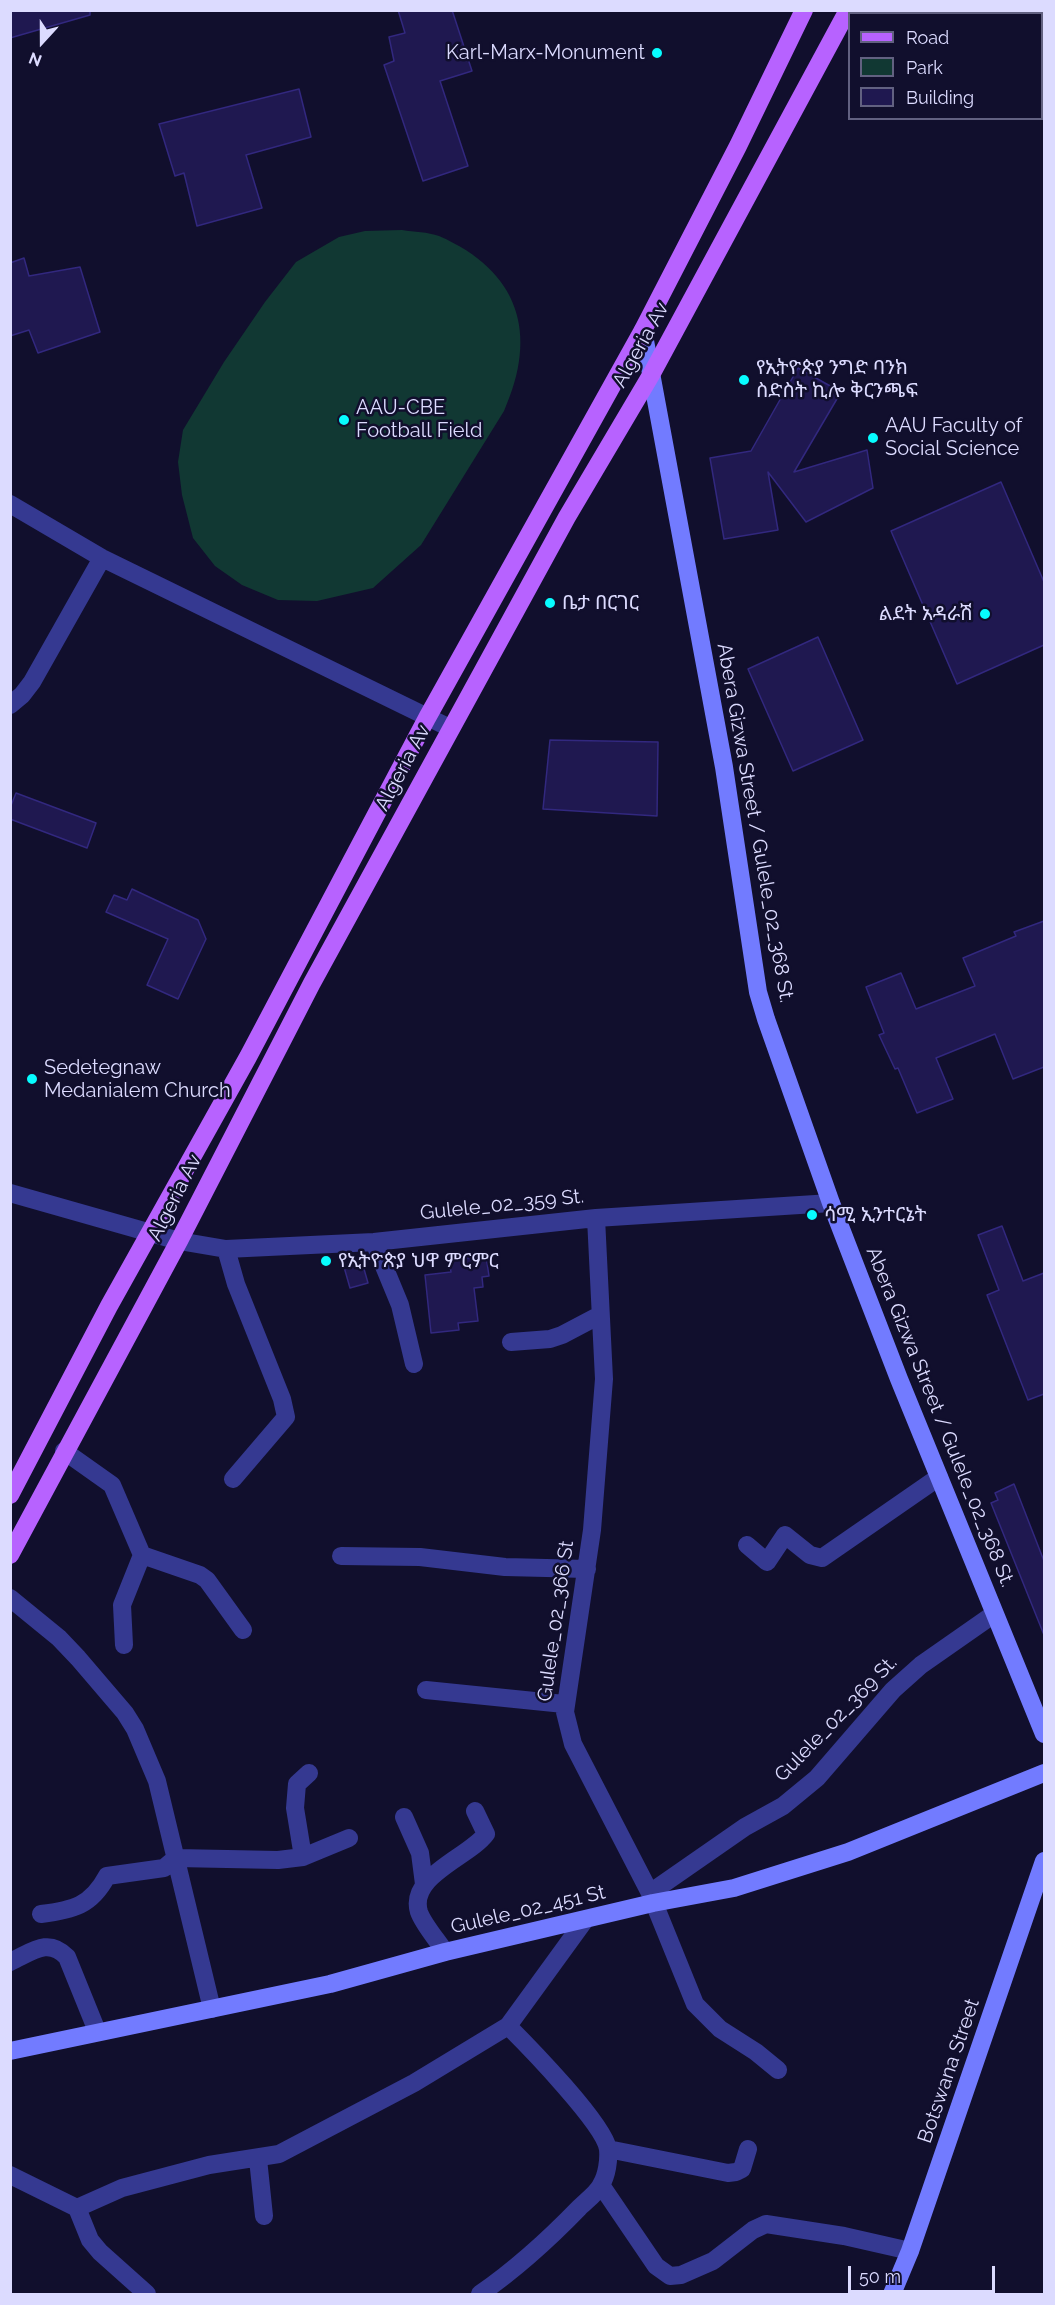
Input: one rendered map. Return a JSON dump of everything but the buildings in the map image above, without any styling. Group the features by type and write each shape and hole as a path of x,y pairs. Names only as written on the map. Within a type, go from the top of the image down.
{"main road":[{"name":"Algeria Av","path":"10,1495 148,1233 248,1057 427,718 643,330 738,146 804,10"},
{"name":"Algeria Av","path":"10,1555 179,1241 312,983 450,728 567,517 651,375 848,10"},
{"name":"Abera Gizwa Street / Gulele_02_368 St.","path":"643,330 724,766 758,992 831,1203 1044,1734"},
{"name":"Gulele_02_451 St","path":"10,2050 330,1984 445,1952 585,1920 652,1898 734,1887 848,1852 1044,1773"},
{"name":"Botswana Street","path":"892,2295 910,2251 1044,1861"}],"street":[{"path":"10,504 102,558 450,728"},
{"path":"10,705 32,682 102,558"},
{"name":"Gulele_02_359 St.","path":"10,1193 148,1233 226,1249 374,1242 596,1218 831,1203"},
{"name":"Gulele_02_366 St","path":"596,1218 604,1379 592,1530 564,1704 573,1744 652,1898 695,2004 720,2029 756,2052 778,2070"},
{"path":"374,1242 400,1305 414,1364"},
{"path":"226,1249 236,1284 282,1399 286,1417 233,1479"},
{"path":"512,1342 550,1339 600,1315"},
{"path":"64,1451 112,1485 142,1555 122,1605 124,1645"},
{"path":"747,1545 767,1562 785,1535 810,1555 822,1558 939,1477"},
{"path":"142,1555 207,1580 243,1630"},
{"path":"341,1556 420,1557 505,1567 587,1569"},
{"path":"10,1598 59,1638 125,1713 135,1729 157,1781 212,2009"},
{"name":"Gulele_02_369 St.","path":"652,1898 745,1827 791,1799 817,1778 893,1690 921,1665 994,1614"},
{"path":"426,1690 564,1704"},
{"path":"303,1857 295,1808 297,1784 309,1773"},
{"path":"424,1884 480,1843 486,1834 475,1811"},
{"path":"404,1817 420,1853 424,1884 419,1898 419,1912 445,1952"},
{"path":"41,1914 67,1911 84,1904 99,1890 107,1876 164,1868 176,1858 279,1860 303,1857 349,1838"},
{"path":"77,2208 133,2186 209,2165 279,2154 414,2083 508,2026 585,1920"},
{"path":"10,1962 45,1946 61,1951 67,1957 97,2031"},
{"path":"480,2295 556,2232 601,2185 607,2168 608,2149 602,2134 552,2073 508,2026"},
{"path":"608,2149 728,2173 742,2169 748,2149"},
{"path":"258,2159 264,2216"},
{"path":"10,2175 77,2208 90,2240 147,2295"},
{"path":"601,2185 656,2266 670,2276 681,2275 713,2261 753,2230 765,2224 844,2236 910,2251"}],"green space":[{"name":"AAU-CBE Football Field","path":"402,230 439,236 466,250 488,267 504,286 515,307 520,331 520,356 515,383 504,411 421,545 373,588 317,601 278,600 242,585 215,566 193,538 182,495 178,462 183,430 224,362 296,262 339,237 365,231"}],"place":[{"name":"Karl-Marx-Monument","path":"657,53"},
{"name":"የኢትዮጵያ ንግድ ባንክ ስድስት ኪሎ ቅርንጫፍ","path":"744,380"},
{"name":"AAU-CBE Football Field","path":"344,420"},
{"name":"AAU Faculty of Social Science","path":"873,438"},
{"name":"ቤታ በርገር","path":"550,603"},
{"name":"ልደት አዳራሽ","path":"985,614"},
{"name":"Sedetegnaw Medanialem Church","path":"32,1079"},
{"name":"ሳሚ ኢንተርኔት","path":"812,1215"},
{"name":"የኢትዮጵያ ህዋ ምርምር","path":"326,1261"}]}
